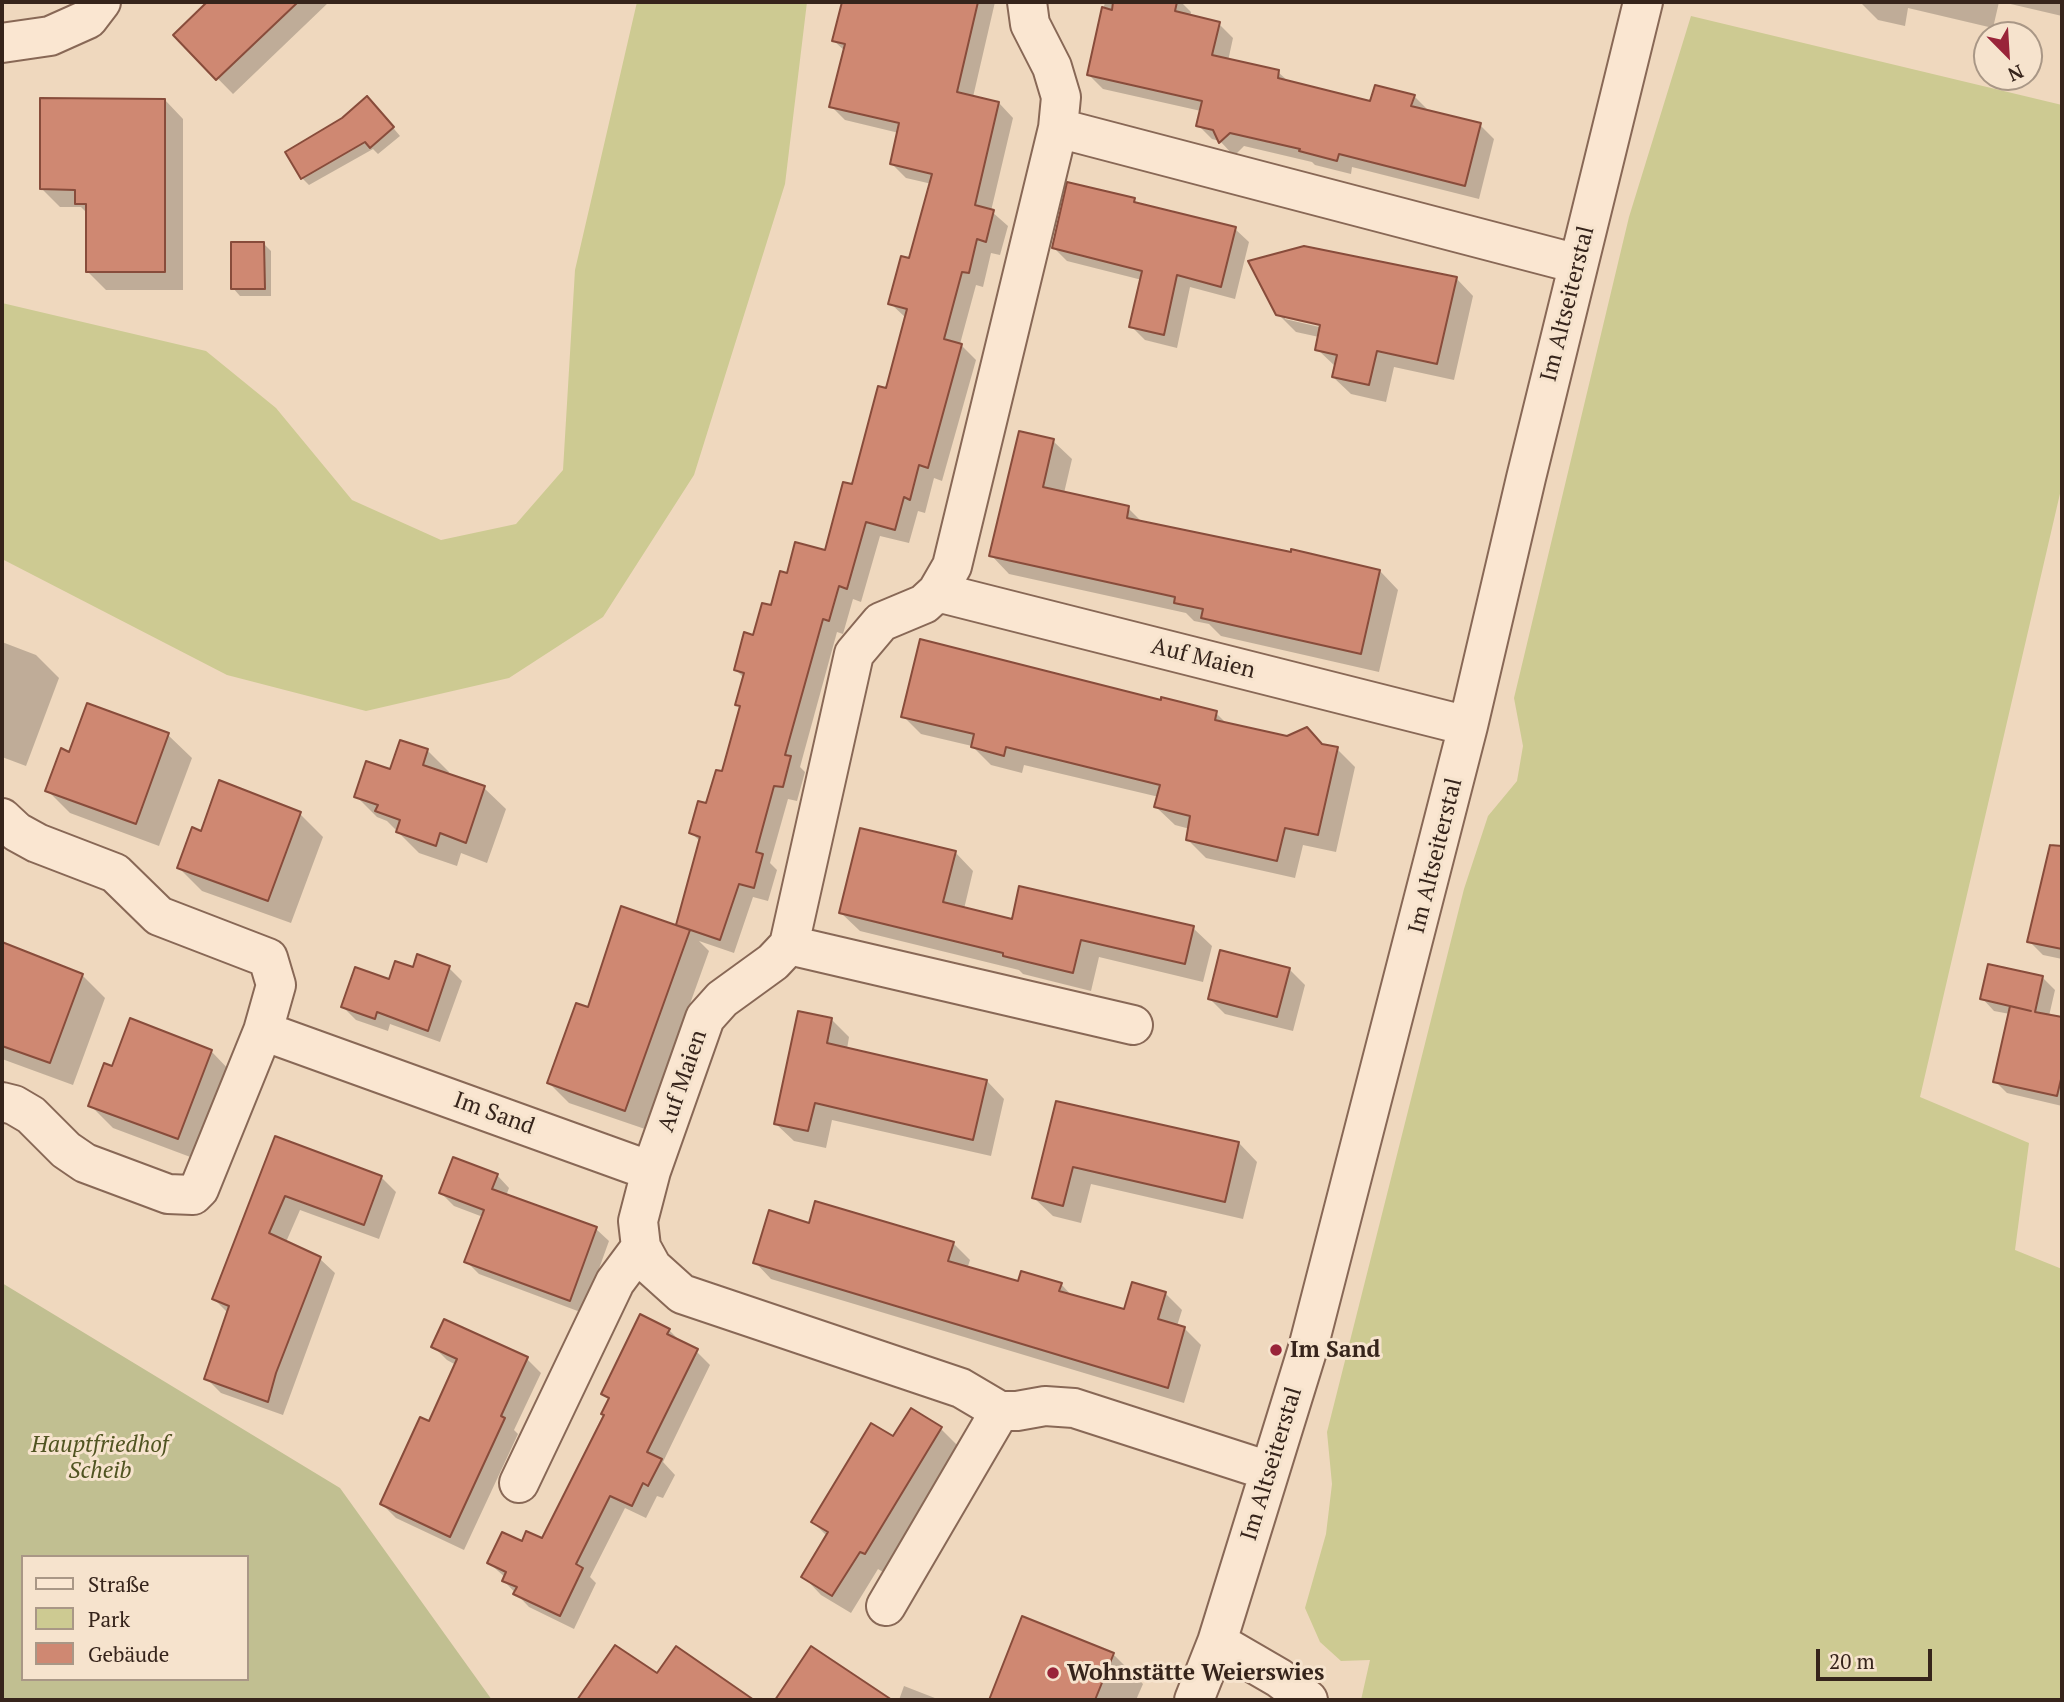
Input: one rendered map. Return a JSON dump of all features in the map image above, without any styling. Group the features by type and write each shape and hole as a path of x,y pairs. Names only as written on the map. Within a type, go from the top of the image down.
{"street":[{"path":"2,43 50,36 88,19 101,2"},
{"path":"1027,2 1030,24 1052,67 1061,97 1058,128 952,566 937,592 924,604 881,622 854,654 789,945 1133,1025"},
{"name":"Im Altseiterstal","path":"1194,1700 1217,1642 1311,1335 1468,726 1643,2"},
{"path":"1058,128 1578,264"},
{"name":"Auf Maien","path":"937,592 1468,726"},
{"path":"2,818 17,832 37,843 115,873 159,916 268,958 276,985 263,1031 199,1189 193,1195 168,1194 85,1163 66,1150 31,1115 14,1105 2,1102"},
{"name":"Auf Maien","path":"651,1171 705,1018 722,999 773,962 789,945"},
{"name":"Im Sand","path":"263,1031 651,1171"},
{"path":"651,1171 638,1221 641,1247 652,1267 682,1294 961,1388 1000,1411 1045,1406 1074,1408 1269,1471"},
{"path":"519,1483 615,1282 641,1247"},
{"path":"886,1606 1000,1411"},
{"path":"1217,1642 1279,1678 1308,1700"}],"green space":[{"path":"637,2 807,2 785,184 694,475 603,617 509,678 366,711 227,675 2,559 2,303 206,351 276,408 352,500 441,540 516,524 563,470 575,270"},
{"path":"1691,16 1973,84 1973,91 2004,91 2062,105 2062,485 1920,1097 2029,1143 2015,1250 2062,1269 2062,1700 1361,1700 1370,1660 1341,1661 1320,1642 1305,1608 1326,1534 1332,1484 1327,1432 1464,889 1488,816 1517,781 1523,746 1514,698 1629,217"},
{"name":"Hauptfriedhof Scheib","path":"2,1283 340,1488 492,1700 2,1700"}],"building":[{"path":"207,2 298,2 216,80 173,35"},
{"path":"842,2 978,2 957,92 999,102 975,205 994,210 986,242 977,239 969,273 962,272 944,339 962,344 928,468 919,465 910,500 904,497 895,530 866,522 847,589 839,586 829,621 823,619 785,755 791,756 783,787 774,786 756,852 763,854 754,888 739,884 720,940 676,925 700,837 689,833 698,801 706,803 716,770 722,771 740,706 735,705 744,673 734,670 744,632 753,635 762,603 771,605 780,571 787,573 795,542 825,550 843,482 852,484 878,386 886,388 907,309 888,304 901,256 909,258 932,174 890,164 899,123 829,107 845,44 832,41"},
{"path":"1113,2 1177,2 1175,11 1220,22 1212,55 1279,70 1278,78 1370,101 1375,85 1415,95 1411,106 1481,123 1465,186 1339,154 1337,161 1299,151 1300,149 1230,133 1219,143 1213,130 1196,126 1202,101 1087,75 1102,7 1112,10"},
{"path":"367,96 394,127 370,148 365,142 301,179 285,152 342,118"},
{"path":"40,98 165,99 165,272 86,272 86,204 75,204 75,190 40,189"},
{"path":"1067,182 1236,227 1221,287 1177,275 1164,335 1129,327 1142,271 1052,248"},
{"path":"231,242 264,242 265,289 231,289"},
{"path":"1304,246 1457,277 1437,364 1377,351 1369,385 1332,377 1337,355 1315,350 1320,325 1276,315 1248,261"},
{"path":"1019,431 1054,439 1043,487 1129,506 1127,518 1291,552 1291,549 1380,570 1361,654 1201,618 1203,609 1174,603 1175,597 989,556"},
{"path":"920,639 1161,700 1161,697 1217,711 1215,720 1287,736 1307,727 1322,744 1338,747 1318,835 1285,828 1277,861 1186,840 1190,816 1154,807 1160,785 1006,747 1004,756 971,747 974,734 901,717"},
{"path":"87,703 169,733 136,824 45,791 61,748 69,752"},
{"path":"400,740 428,749 423,765 485,786 466,843 440,833 436,846 396,832 400,820 375,811 378,805 354,797 366,761 390,769"},
{"path":"219,780 301,812 268,901 177,868 192,827 201,831"},
{"path":"860,828 956,851 943,902 1012,919 1019,886 1194,926 1185,964 1081,940 1073,973 839,913"},
{"path":"2050,845 2062,846 2062,949 2027,942"},
{"path":"621,906 690,930 625,1111 547,1083 576,1003 588,1007"},
{"path":"2,942 83,974 50,1063 2,1046"},
{"path":"1220,950 1290,968 1277,1017 1208,999"},
{"path":"417,954 450,966 428,1031 377,1012 375,1019 341,1007 355,967 389,979 395,961 413,967"},
{"path":"1988,964 2043,976 2035,1012 2062,1017 2062,1075 2057,1096 1993,1082 2010,1006 1980,999"},
{"path":"798,1011 832,1018 827,1043 987,1080 973,1140 815,1103 808,1131 774,1124"},
{"path":"130,1018 212,1050 178,1139 88,1106 104,1063 112,1066"},
{"path":"1056,1101 1239,1142 1225,1202 1073,1167 1063,1206 1032,1198"},
{"path":"275,1136 382,1176 364,1225 285,1196 269,1233 321,1257 276,1373 268,1402 204,1379 229,1306 212,1299"},
{"path":"453,1157 498,1174 492,1189 597,1227 570,1301 464,1262 484,1210 439,1193"},
{"path":"815,1201 954,1242 948,1261 1018,1281 1021,1271 1062,1283 1059,1291 1124,1309 1132,1282 1166,1292 1158,1319 1185,1327 1168,1388 753,1263 769,1210 809,1223"},
{"path":"640,1314 670,1329 667,1334 698,1349 647,1452 662,1459 648,1486 643,1483 632,1506 610,1496 576,1564 583,1568 560,1616 513,1594 517,1587 502,1581 506,1572 487,1563 502,1532 522,1541 526,1531 542,1538 604,1415 601,1414 609,1398 601,1394"},
{"path":"444,1319 528,1357 501,1416 505,1418 450,1537 380,1504 420,1417 429,1421 457,1359 431,1347"},
{"path":"911,1408 942,1427 865,1554 860,1552 832,1596 801,1577 828,1532 811,1522 871,1423 893,1436"},
{"name":"Wohnstätte Weierswies","path":"1022,1616 1114,1653 1095,1700 989,1700"},
{"path":"615,1645 657,1673 676,1646 754,1700 577,1700"},
{"path":"811,1646 892,1700 775,1700"}],"place":[{"name":"Im Sand","path":"1276,1350"},
{"name":"Wohnstätte Weierswies","path":"1053,1673"}]}
